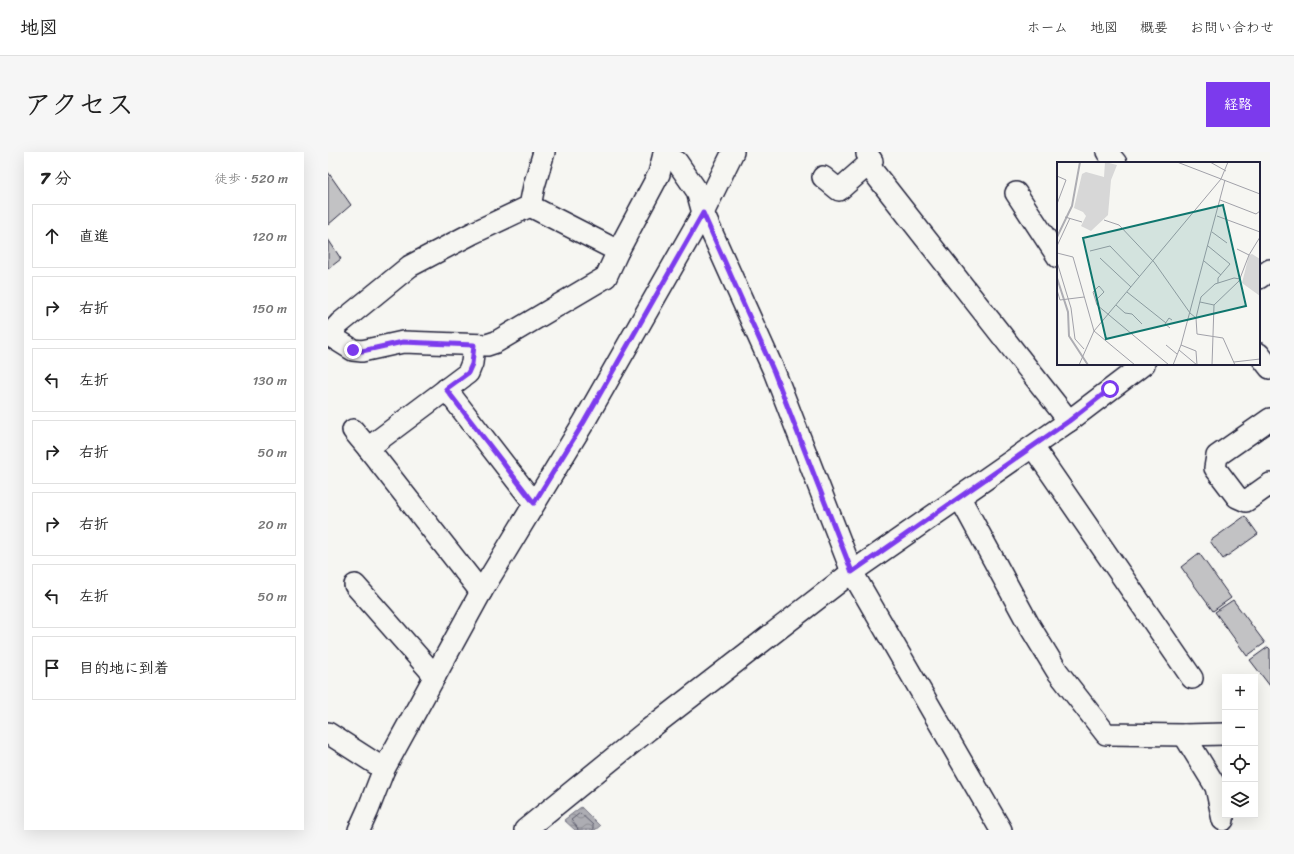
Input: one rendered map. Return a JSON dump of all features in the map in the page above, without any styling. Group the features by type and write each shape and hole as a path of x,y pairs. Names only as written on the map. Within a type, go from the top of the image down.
{"street":[{"path":"530,206 544,152"},
{"path":"359,830 384,769 481,592 584,422 703,213 733,152"},
{"path":"1108,152 1115,162"},
{"path":"530,206 473,233 410,266 340,323 328,336 353,350 362,351 403,342 474,345 487,345 496,342 606,277 618,251 659,174 664,153 677,162 697,191 703,213 774,372 852,572 1001,830"},
{"path":"823,177 839,190 867,159 1069,421"},
{"path":"1016,193 1057,255"},
{"path":"530,206 618,251"},
{"path":"1260,277 1270,270"},
{"path":"368,448 468,373 472,364 474,345"},
{"path":"1260,355 1270,368"},
{"path":"525,830 648,730 852,572 1033,447 1143,365"},
{"path":"446,389 534,503"},
{"path":"1270,419 1217,456 1215,468 1237,497 1246,501 1270,484"},
{"path":"354,430 481,592"},
{"path":"1033,447 1192,678"},
{"path":"960,498 1029,625 1057,671 1106,734 1222,734"},
{"path":"355,585 435,676"},
{"path":"328,733 384,769"},
{"path":"1184,735 1216,787 1223,820"}],"water":[{"path":"581,807 600,826 595,830 575,830 564,820"}],"building":[{"path":"328,172 351,205 328,225"},
{"path":"328,239 341,259 328,269"},
{"path":"1245,516 1258,534 1223,559 1210,541"},
{"path":"1199,553 1231,598 1213,611 1181,567"},
{"path":"1233,600 1265,643 1247,656 1215,612"},
{"path":"1268,647 1270,649 1270,686 1250,660"}],"route":[{"path":"353,350 362,351 403,342 474,345 472,364 468,373 446,389 534,503 584,422 703,213 774,372 852,572 1069,421 1110,389"}]}
